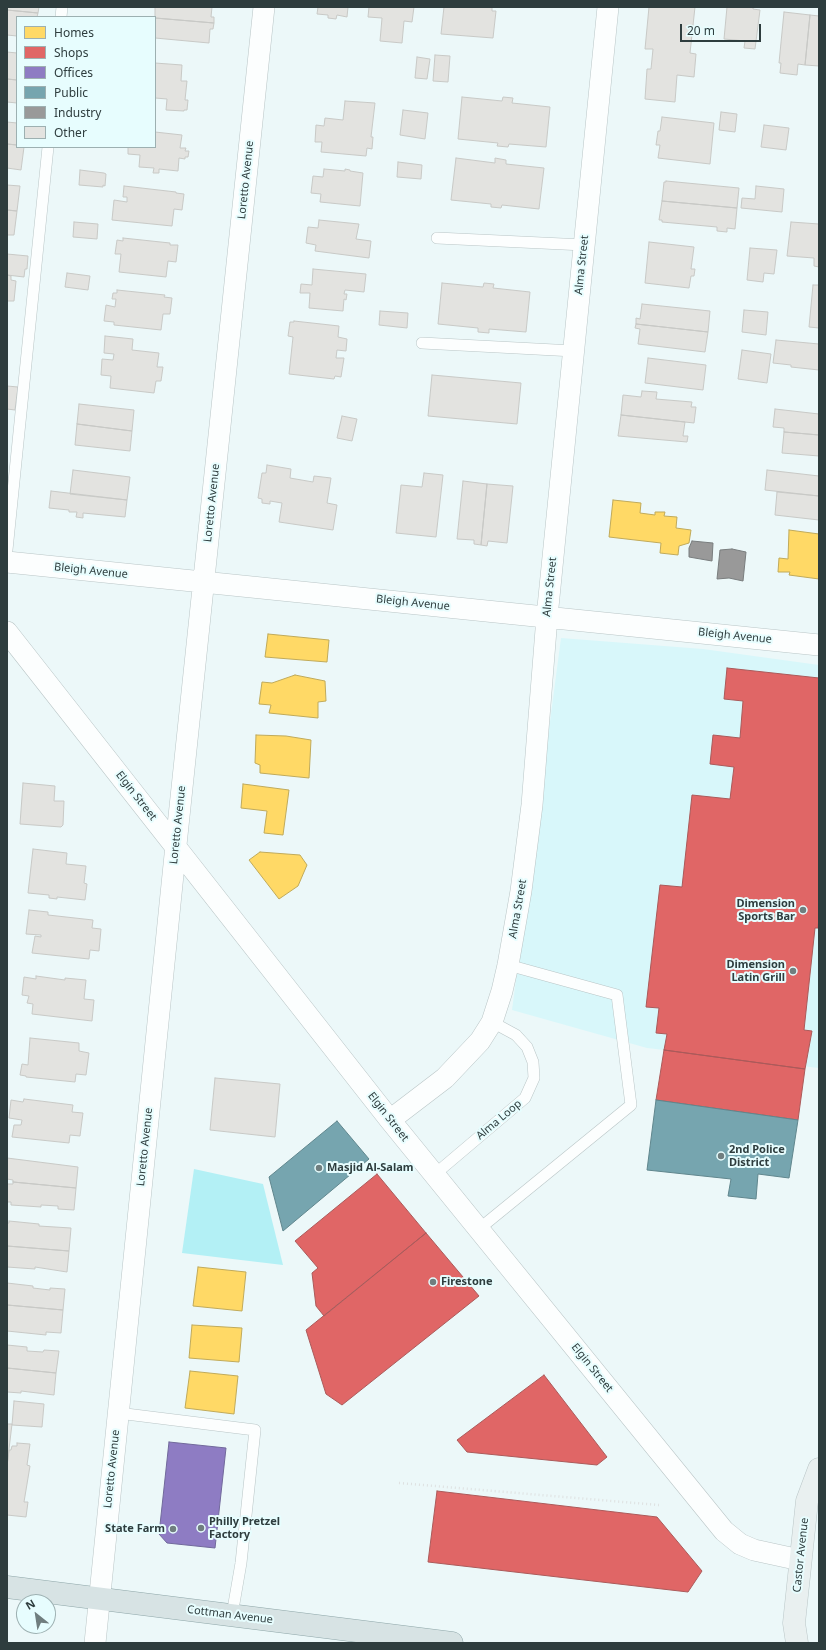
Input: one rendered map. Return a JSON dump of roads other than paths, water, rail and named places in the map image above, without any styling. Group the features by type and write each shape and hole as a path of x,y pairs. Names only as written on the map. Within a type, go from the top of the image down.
{"main road":[{"name":"Castor Avenue","path":"797,1643 794,1623 806,1501 819,1469"},
{"name":"Cottman Avenue","path":"7,1587 452,1643"}],"street":[{"name":"Loretto Avenue","path":"96,1643 99,1599 176,845 264,7"},
{"name":"Alma Street","path":"390,1120 445,1078 480,1041 492,1022 502,991 508,965 521,891 532,805 547,617 608,7"},
{"name":"Bleigh Avenue","path":"7,562 819,645"},
{"name":"Elgin Street","path":"7,632 176,845 390,1120 724,1531 740,1544 754,1550 800,1560"}],"lane":[{"path":"7,550 48,148"},
{"path":"437,238 584,245"},
{"path":"422,343 574,351"},
{"path":"478,1230 631,1105 617,995 508,965"},
{"name":"Alma Loop","path":"434,1175 525,1098 534,1078 533,1062 527,1047 516,1035 492,1022"},
{"path":"118,1412 255,1430 241,1564 232,1615"}],"place":[{"name":"Dimension Sports Bar","path":"803,910"},
{"name":"Dimension Latin Grill","path":"793,971"},
{"name":"2nd Police District","path":"721,1156"},
{"name":"Masjid Al-Salam","path":"319,1168"},
{"name":"Firestone","path":"433,1282"},
{"name":"Philly Pretzel Factory","path":"201,1528"},
{"name":"State Farm","path":"173,1529"}]}
